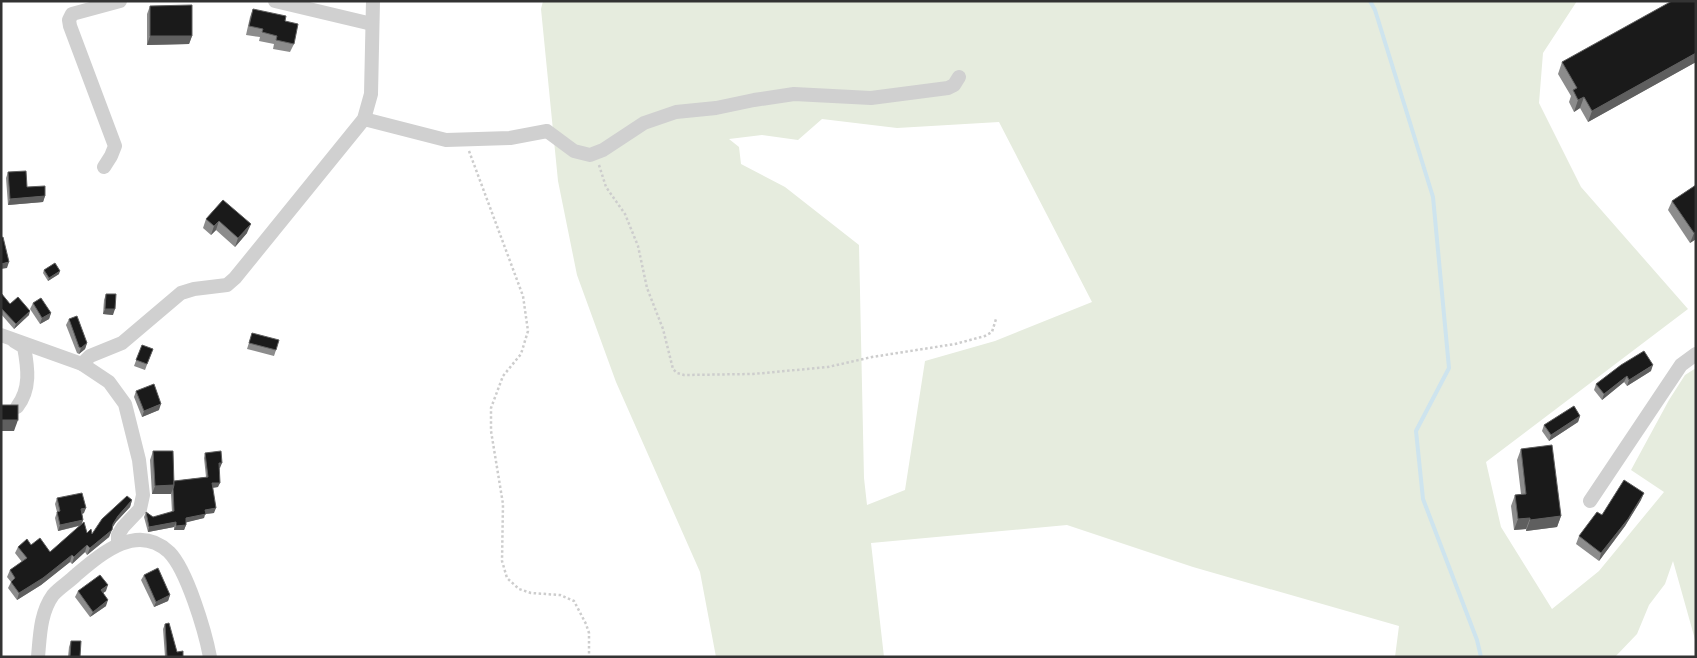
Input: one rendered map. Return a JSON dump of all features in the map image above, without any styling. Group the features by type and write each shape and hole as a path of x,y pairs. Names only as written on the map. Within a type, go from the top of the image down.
{"street":[{"path":"104,167 115,146 69,20 72,14 120,1"},
{"path":"276,1 372,24"},
{"path":"82,364 90,356 122,343 181,293 194,289 227,285 287,216 364,120 371,94 372,1"},
{"path":"364,120 446,140 510,138 547,131 579,153 590,154 597,153 644,123 676,112 716,108 760,98 794,94 871,98 948,88 954,85 959,78"},
{"path":"4,335 82,364 109,382 125,404 138,460 143,495 140,509 118,535 118,544"},
{"path":"4,335 24,347 29,374 22,401 18,407"},
{"path":"1590,501 1681,365 1696,354"},
{"path":"38,657 42,616 54,595 100,555 118,544 135,540 153,542 168,551 179,564 205,632 210,657"}],"path":[{"path":"464,140 523,296 528,331 521,354 503,376 490,408 491,432 503,504 502,561 507,578 519,589 531,593 560,595 574,601 589,633 589,657"},
{"path":"597,153 602,180 625,214 638,246 647,288 663,329 673,369 678,373 684,375 753,374 828,367 955,344 985,336 992,332 996,319"}],"shaded area":[{"path":"543,1 1577,1 1543,53 1539,103 1581,187 1688,309 1486,462 1501,527 1552,609 1599,571 1664,492 1631,470 1669,400 1685,375 1696,368 1696,643 1673,561 1665,584 1649,605 1637,634 1615,657 1395,657 1399,626 1193,567 1067,525 871,543 884,657 716,657 700,572 616,382 577,275 558,181 541,9","holes":["822,119 897,128 999,122 1092,302 995,341 925,361 905,490 867,505 864,478 859,245 785,187 741,164 739,147 729,139 762,135 798,140"]}],"building":[{"path":"1672,1 1696,1 1696,53 1592,111 1584,97 1578,100 1573,90 1577,88 1562,62"},
{"path":"192,5 192,36 150,36 150,6"},
{"path":"253,9 286,16 285,21 298,24 294,44 276,40 277,36 262,32 263,29 249,26"},
{"path":"26,171 27,187 45,186 45,196 10,199 8,172"},
{"path":"1696,185 1696,232 1694,233 1672,201"},
{"path":"223,200 251,224 238,238 219,221 214,226 206,219"},
{"path":"3,237 9,262 1,264 1,238"},
{"path":"55,263 60,271 49,278 44,270"},
{"path":"1,293 10,304 18,297 30,311 16,324 1,308"},
{"path":"106,294 116,294 115,309 105,309"},
{"path":"41,298 51,313 42,318 33,303"},
{"path":"77,316 87,343 81,348 69,319"},
{"path":"252,333 279,340 276,350 249,343"},
{"path":"142,345 153,349 147,364 136,360"},
{"path":"1644,351 1653,365 1629,380 1627,376 1604,394 1596,384"},
{"path":"154,384 161,404 144,411 136,391"},
{"path":"1,405 18,405 18,420 1,420"},
{"path":"1574,406 1580,416 1551,435 1544,425"},
{"path":"1552,445 1561,516 1530,520 1530,518 1518,519 1515,495 1526,494 1521,449"},
{"path":"153,451 173,451 174,485 155,486"},
{"path":"221,451 222,463 219,463 220,483 212,483 216,508 205,510 206,514 186,518 186,525 176,526 176,522 149,527 146,512 153,517 174,511 174,481 208,477 205,453"},
{"path":"1624,480 1644,493 1628,519 1601,553 1579,536 1597,512 1602,515"},
{"path":"82,493 86,508 81,509 83,520 60,525 57,512 60,511 57,498"},
{"path":"127,496 132,500 118,516 112,530 90,548 87,545 74,557 72,555 43,578 19,593 11,582 15,578 10,570 27,558 18,547 27,539 31,545 40,538 50,552 84,522 87,533 91,529 92,534 102,519"},
{"path":"158,568 170,595 156,602 144,575"},
{"path":"100,575 108,585 101,590 108,600 93,612 78,591"},
{"path":"169,623 177,652 183,651 183,657 167,657 165,624"},
{"path":"71,641 81,641 80,657 70,657"}],"waterway":[{"path":"1370,1 1375,10 1433,197 1449,368 1416,431 1423,499 1477,640 1481,657"}]}
